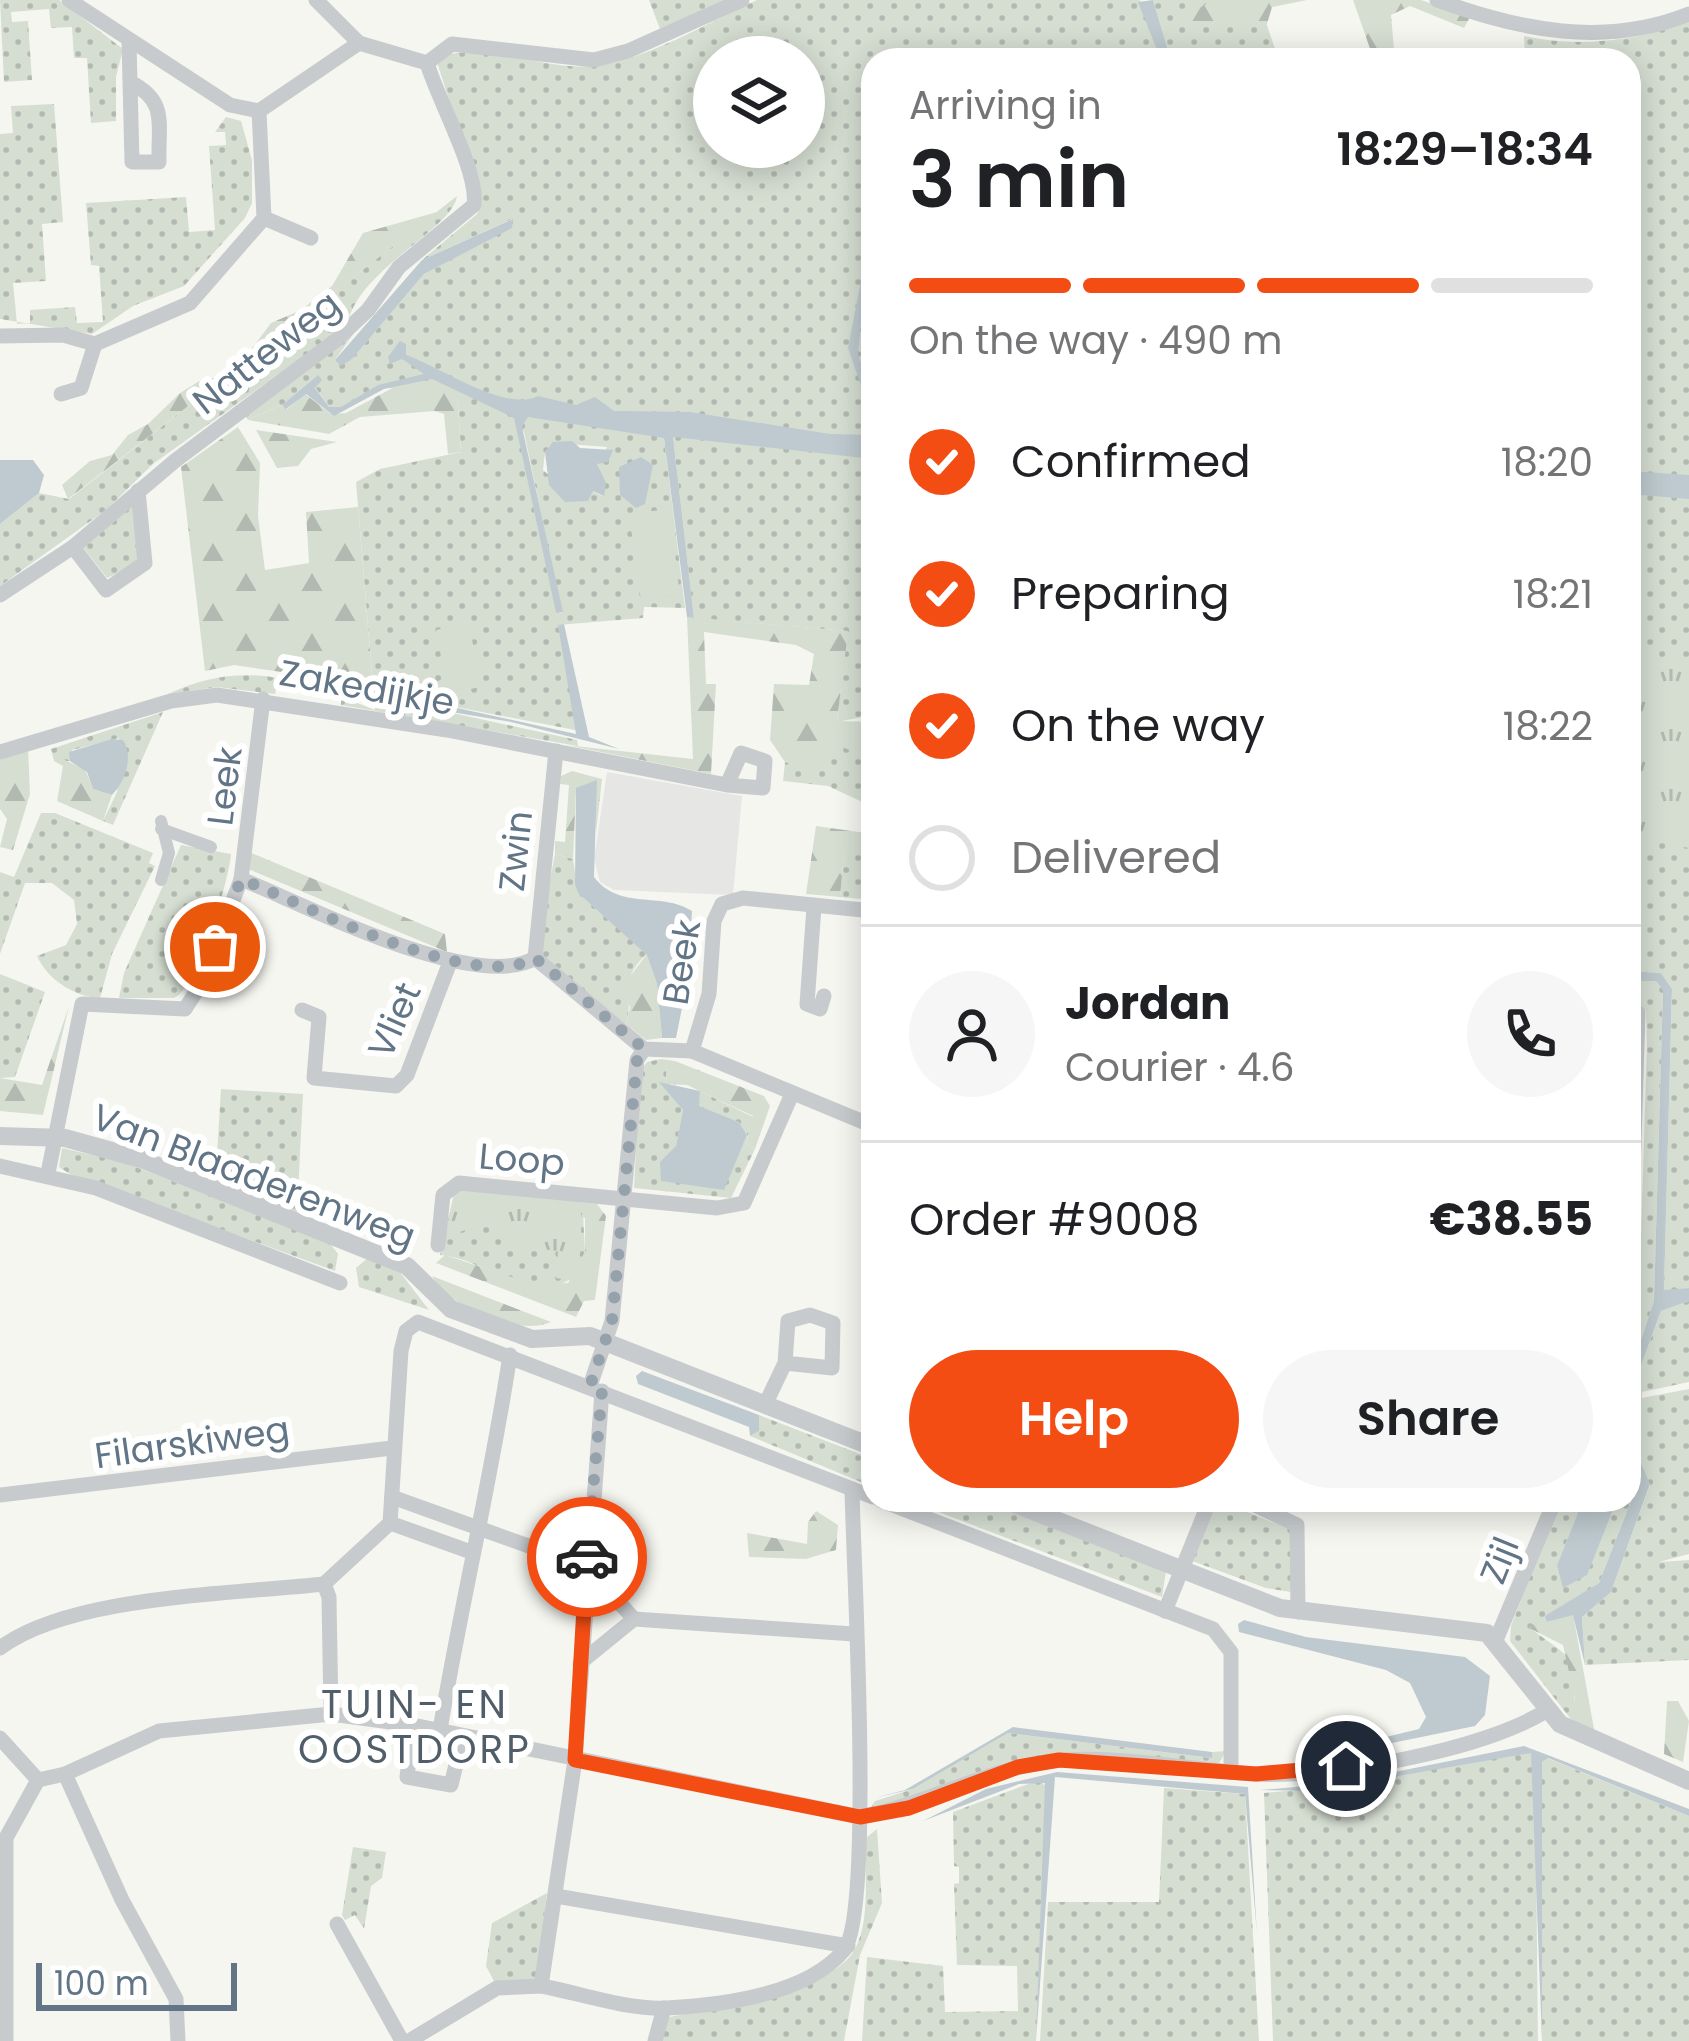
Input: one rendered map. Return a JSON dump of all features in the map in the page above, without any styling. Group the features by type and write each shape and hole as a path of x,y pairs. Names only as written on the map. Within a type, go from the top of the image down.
{"street":[{"path":"69,0 230,105 259,111 359,43"},
{"path":"316,0 359,43 427,63 443,46 459,44 571,59 611,57 742,0"},
{"path":"1437,0 1544,31 1627,30 1689,14"},
{"path":"129,43 132,162 159,162 158,103 152,93 130,82"},
{"name":"Natteweg","path":"0,595 73,547 138,491 335,341 368,310 399,267 474,205 474,186 446,102 427,63"},
{"path":"0,336 63,335 95,344 190,303 264,218 259,111"},
{"path":"264,218 311,238"},
{"path":"61,394 81,388 95,344"},
{"path":"73,547 106,590 145,562 138,491"},
{"name":"Zakedijkje","path":"0,752 171,701 217,695 262,699 727,785"},
{"name":"Leek","path":"54,1136 82,1004 175,1010 190,1006 241,879 262,699"},
{"name":"Zwin","path":"535,958 556,751"},
{"path":"161,880 169,853 161,825 211,848"},
{"path":"241,879 450,962 519,967 535,958 644,1049 692,1051 861,1119"},
{"name":"Beek","path":"692,1051 709,994 714,921 722,904 743,898 861,909"},
{"path":"814,907 807,1004 820,1009 824,996"},
{"name":"Vliet","path":"302,1010 319,1017 314,1078 396,1086 407,1075 450,962"},
{"path":"541,1987 575,1760 596,1389 625,1199 637,1060 644,1049"},
{"name":"Loop","path":"438,1245 443,1195 459,1183 731,1208 744,1203 792,1094"},
{"name":"Van Blaaderenweg","path":"0,1136 54,1136 141,1159 407,1266 445,1306 532,1339 574,1334 605,1342 861,1442"},
{"path":"48,1173 54,1136"},
{"name":"Van Blaaderenweg","path":"0,1166 48,1173 340,1283"},
{"path":"0,1648 18,1634 83,1612 324,1584 390,1523 392,1448 404,1336 409,1327 425,1321 861,1493"},
{"path":"440,1730 471,1552 491,1482 510,1355"},
{"path":"765,1405 785,1364"},
{"name":"Filarskiweg","path":"0,1495 392,1448"},
{"path":"337,1924 405,2041 497,1988 541,1987 664,2008 801,1982 826,1969 848,1946 856,1927 860,1817 852,1489"},
{"path":"392,1497 586,1567 634,1619"},
{"path":"910,1512 1213,1629 1229,1646 1231,1772"},
{"path":"1035,1512 1298,1612 1477,1630 1496,1640 1546,1712 1580,1734 1689,1781"},
{"path":"1165,1611 1205,1512"},
{"path":"1269,1512 1297,1525 1298,1612"},
{"name":"Zijl","path":"1496,1640 1550,1512"},
{"path":"390,1523 471,1552"},
{"path":"324,1584 329,1597 331,1714"},
{"path":"580,1663 634,1619 854,1634"},
{"path":"6,2041 6,1838 38,1780 65,1774 159,1731 331,1714 440,1730 860,1817 909,1808 1018,1767 1059,1760 1231,1772 1312,1771 1498,1737 1546,1712"},
{"path":"413,1725 407,1777 451,1785 463,1736"},
{"path":"0,1738 38,1780"},
{"path":"65,1774 122,1900 176,1999 178,2041"},
{"path":"556,1896 848,1946"},
{"path":"655,2041 664,2008"}],"shaded area":[{"path":"1153,0 1167,48 1156,48 1138,2"},
{"path":"513,219 512,228 424,274 352,359 341,366 335,360 422,260"},
{"path":"861,281 861,385 848,348"},
{"path":"400,341 406,344 406,355 508,398 538,396 576,405 595,397 614,411 690,412 861,435 861,458 673,437 694,618 687,617 664,438 528,417 522,427 563,612 556,613 514,418 432,379 384,389 334,416 306,394 286,409 282,405 318,375 322,380 315,388 329,407 341,407 378,385 424,374 402,359 390,364 388,357"},
{"path":"572,441 580,448 613,450 608,462 597,464 606,483 604,496 593,491 588,501 565,502 549,485 545,452 553,442"},
{"path":"641,457 653,465 645,504 636,508 620,495 619,467"},
{"path":"0,460 33,460 44,475 39,493 0,524"},
{"path":"1641,472 1689,475 1689,499 1641,495"},
{"path":"564,624 589,737 619,749 511,722 403,704 430,702 576,734 558,625"},
{"path":"123,740 128,761 112,795 93,789 87,772 70,761 69,752"},
{"path":"607,772 742,796 733,895 614,890 600,882 594,859"},
{"path":"597,780 594,877 616,894 692,911 688,978 676,1038 662,1038 657,984 647,955 578,893 575,884 576,788"},
{"path":"1641,972 1661,973 1672,989 1664,1290 1689,1288 1689,1301 1661,1311 1641,1365 1641,1340 1654,1301 1663,990 1656,981 1641,981"},
{"path":"659,1082 700,1091 699,1106 739,1122 747,1135 724,1190 661,1181 660,1162 676,1146 683,1110"},
{"path":"642,1371 759,1415 759,1431 750,1436 749,1427 638,1384 636,1376"},
{"path":"1641,1463 1650,1484 1641,1509"},
{"path":"1578,1512 1612,1512 1587,1575 1563,1588 1557,1565"},
{"path":"1627,1512 1640,1512 1611,1592 1582,1617 1585,1665 1573,1615 1547,1622 1545,1616 1599,1583"},
{"path":"1244,1620 1306,1637 1465,1657 1490,1676 1485,1715 1475,1726 1319,1758 1320,1753 1419,1729 1426,1717 1410,1683 1386,1670 1239,1632 1238,1624"},
{"path":"1013,1727 1212,1752 1212,1758 1008,1733 913,1789 874,1798 905,1790"},
{"path":"1524,1746 1689,1809 1689,1816 1548,1758 1542,1762 1542,2041 1531,1753 1312,1791 1260,1790 1340,1783"},
{"path":"1057,1772 1248,1787 1257,1934 1245,1794 1055,1777 1036,2041 1045,1783 1019,1784 923,1821 986,1789"}],"green space":[{"path":"0,0 59,0 123,49 116,77 116,121 91,123 87,58 74,58 72,27 51,28 49,9 11,12 12,22 28,21 32,80 4,82"},
{"path":"649,0 726,0 660,29"},
{"path":"757,0 1140,0 1157,48 861,48 861,717 837,722 847,631 694,618 673,437 664,438 685,608 644,607 643,618 558,625 580,731 430,702 416,705 577,740 578,746 341,705 341,697 375,710 356,482 380,469 461,452 458,402 378,385 341,408 329,407 315,387 318,375 282,405 248,420 245,415 359,326 335,360 351,360 424,274 512,227 512,219 422,260 477,214 482,203 436,59 473,52 592,66 655,49","holes":["515,421 524,432 562,613 556,612","553,443 607,447 597,464 603,496 592,491 575,499 543,470 545,452"]},
{"path":"1153,0 1258,0 1275,48 1167,48"},
{"path":"1212,0 1307,0 1272,7 1264,34 1257,20 1170,27"},
{"path":"1353,0 1421,0 1470,17 1464,28 1410,6 1391,15 1394,48 1370,48"},
{"path":"1689,21 1689,1288 1664,1291 1672,989 1661,973 1641,972 1641,48 1524,48 1524,36 1565,42 1650,33"},
{"path":"54,104 63,222 42,224 46,281 13,283 17,322 0,319 0,134 13,133 11,106"},
{"path":"226,117 241,121 252,160 252,203 245,218 184,286 133,306 92,334 26,323 30,323 30,310 75,307 77,323 103,322 99,266 91,265 86,203 186,197 189,232 215,230 209,146 226,145 225,132 215,132"},
{"path":"457,196 440,222 368,286 347,325 153,464 106,510 0,586 0,524 39,493 69,499"},
{"path":"437,212 238,367 271,323 301,310 332,286 363,233"},
{"path":"227,376 68,499 62,485 90,461 112,455 128,435 148,424 180,393 201,380"},
{"path":"400,384 447,385 449,397 458,402 461,452 448,454 444,414 435,411 360,417 329,434 248,420 282,405 287,409 305,394 331,414 346,413"},
{"path":"238,427 260,463 258,516 265,570 309,563 306,512 358,507 374,699 295,674 234,665 205,671 181,467"},
{"path":"256,430 337,442 311,449 298,466 277,468"},
{"path":"130,504 137,508 137,565 107,578 82,546"},
{"path":"669,509 680,595 641,600 629,514"},
{"path":"687,617 848,631 837,721 861,722 861,754 842,747 822,770 785,762 770,740 774,684 809,685 814,654 796,645 704,632 706,684 716,684 711,774 566,745 693,759"},
{"path":"469,623 481,687 448,693 436,630"},
{"path":"1689,657 1689,848 1641,839 1641,662"},
{"path":"248,675 297,682 336,695 277,685 275,694 217,687 168,694 196,683"},
{"path":"163,712 113,825 103,821 117,792 119,738 72,750 70,761 54,761 51,749"},
{"path":"841,746 861,754 861,801 828,786 783,781 785,762 822,769"},
{"path":"28,748 30,794 13,850 0,847 7,819 0,809 0,756"},
{"path":"58,757 85,769 93,789 112,795 103,821 57,801 63,766 54,761"},
{"path":"572,771 602,779 596,833 595,810 576,788 573,859 555,854 555,841 565,842 569,785 560,784 561,776"},
{"path":"41,813 55,813 153,853 149,863 155,866 112,954 100,998 63,985 37,956 66,945 77,924 74,900 52,883 25,883 0,954 0,872 14,877"},
{"path":"816,826 861,832 861,852 844,854 840,897 806,894"},
{"path":"181,845 231,854 201,956 174,998 119,998 124,973"},
{"path":"861,850 861,899 840,897 844,854"},
{"path":"249,852 445,934 447,952 248,869"},
{"path":"555,854 573,859 578,893 647,954 632,972 626,1024 542,956 539,938"},
{"path":"647,954 657,984 662,1038 646,1040 626,1024 630,1008 624,984"},
{"path":"0,974 45,992 15,1077 0,1078"},
{"path":"1641,981 1656,981 1663,990 1654,1301 1641,1340 1641,1236 1646,1012 1641,1006"},
{"path":"69,1006 43,1115 0,1111 0,1078 42,1085"},
{"path":"675,1061 667,1063 666,1084 683,1110 676,1146 723,1190 747,1135 739,1122 698,1106 700,1091 753,1117 746,1144 755,1149 731,1198 634,1188 640,1072 647,1062"},
{"path":"667,1062 764,1096 770,1106 755,1149 746,1144 749,1134 742,1124 750,1127 753,1116 687,1085 666,1084"},
{"path":"221,1089 303,1094 297,1214 286,1210 259,1174 216,1171"},
{"path":"62,1148 123,1162 329,1242 338,1254 335,1271 70,1174 59,1167"},
{"path":"216,1171 259,1174 286,1188 286,1210 200,1175"},
{"path":"455,1190 543,1197 559,1210 583,1213 585,1252 573,1277 543,1286 440,1255"},
{"path":"455,1190 543,1197 559,1210 582,1213 580,1254 569,1280 556,1278 558,1251 519,1246 500,1225 481,1224 444,1238"},
{"path":"543,1197 597,1204 606,1216 595,1300 584,1301 576,1317 436,1263 445,1255 533,1284 568,1283 585,1252 585,1218 559,1210"},
{"path":"369,1257 396,1267 429,1310 359,1287 356,1268"},
{"path":"432,1276 551,1322 520,1326 485,1316 453,1298"},
{"path":"1689,1301 1689,1382 1642,1392 1642,1398 1689,1389 1689,1554 1659,1562 1689,1560 1689,1660 1585,1665 1582,1617 1611,1592 1650,1485 1641,1460 1641,1366 1661,1311"},
{"path":"759,1415 861,1454 861,1482 750,1436 759,1431"},
{"path":"816,1511 838,1525 836,1550 806,1559 749,1557 747,1533 807,1544 808,1522"},
{"path":"939,1512 1012,1512 1166,1571 1162,1597"},
{"path":"1213,1512 1247,1512 1294,1531 1291,1592 1266,1588 1192,1561"},
{"path":"1555,1512 1578,1512 1557,1565 1587,1574 1612,1512 1627,1512 1599,1583 1530,1628 1568,1659 1576,1709 1570,1718 1510,1641 1511,1626"},
{"path":"1573,1614 1595,1734 1570,1718 1575,1699 1563,1645 1529,1628 1545,1616 1548,1622"},
{"path":"1667,1701 1678,1701 1689,1721 1683,1762 1664,1754"},
{"path":"1008,1733 1211,1758 1212,1752 1226,1751 1218,1765 1091,1756 870,1809 875,1801 913,1789"},
{"path":"1514,1752 1531,1753 1535,1758 1538,2041 1273,2041 1264,1793 1348,1785"},
{"path":"1547,1758 1689,1816 1689,2041 1542,2041 1540,1779"},
{"path":"1039,1780 1047,1787 1036,2041 862,2041 867,1957 943,1966 945,2012 1018,2011 1017,1966 957,1965 954,1884 959,1883 959,1867 954,1866 953,1812"},
{"path":"1164,1788 1245,1794 1259,2041 1040,2041 1048,1902 1159,1902"},
{"path":"877,1829 882,1903 860,1955 844,2041 659,2041 665,2018 769,1997 821,1978 841,1965 860,1937 866,1838"},
{"path":"353,1847 386,1852 382,1878 371,1886 364,1929 355,1915 345,1920 342,1915"},
{"path":"547,1893 537,1980 496,1985 486,1966 492,1923"}],"way so far":[{"path":"215,947 241,879 450,962 519,967 535,958 644,1049 637,1060 612,1321 590,1386 602,1391 587,1557"}],"district":[{"name":"TUIN- EN OOSTDORP","path":"415,1726"}],"route":[{"path":"587,1557 575,1760 860,1817 909,1808 1018,1767 1059,1760 1256,1774 1346,1766"}]}
